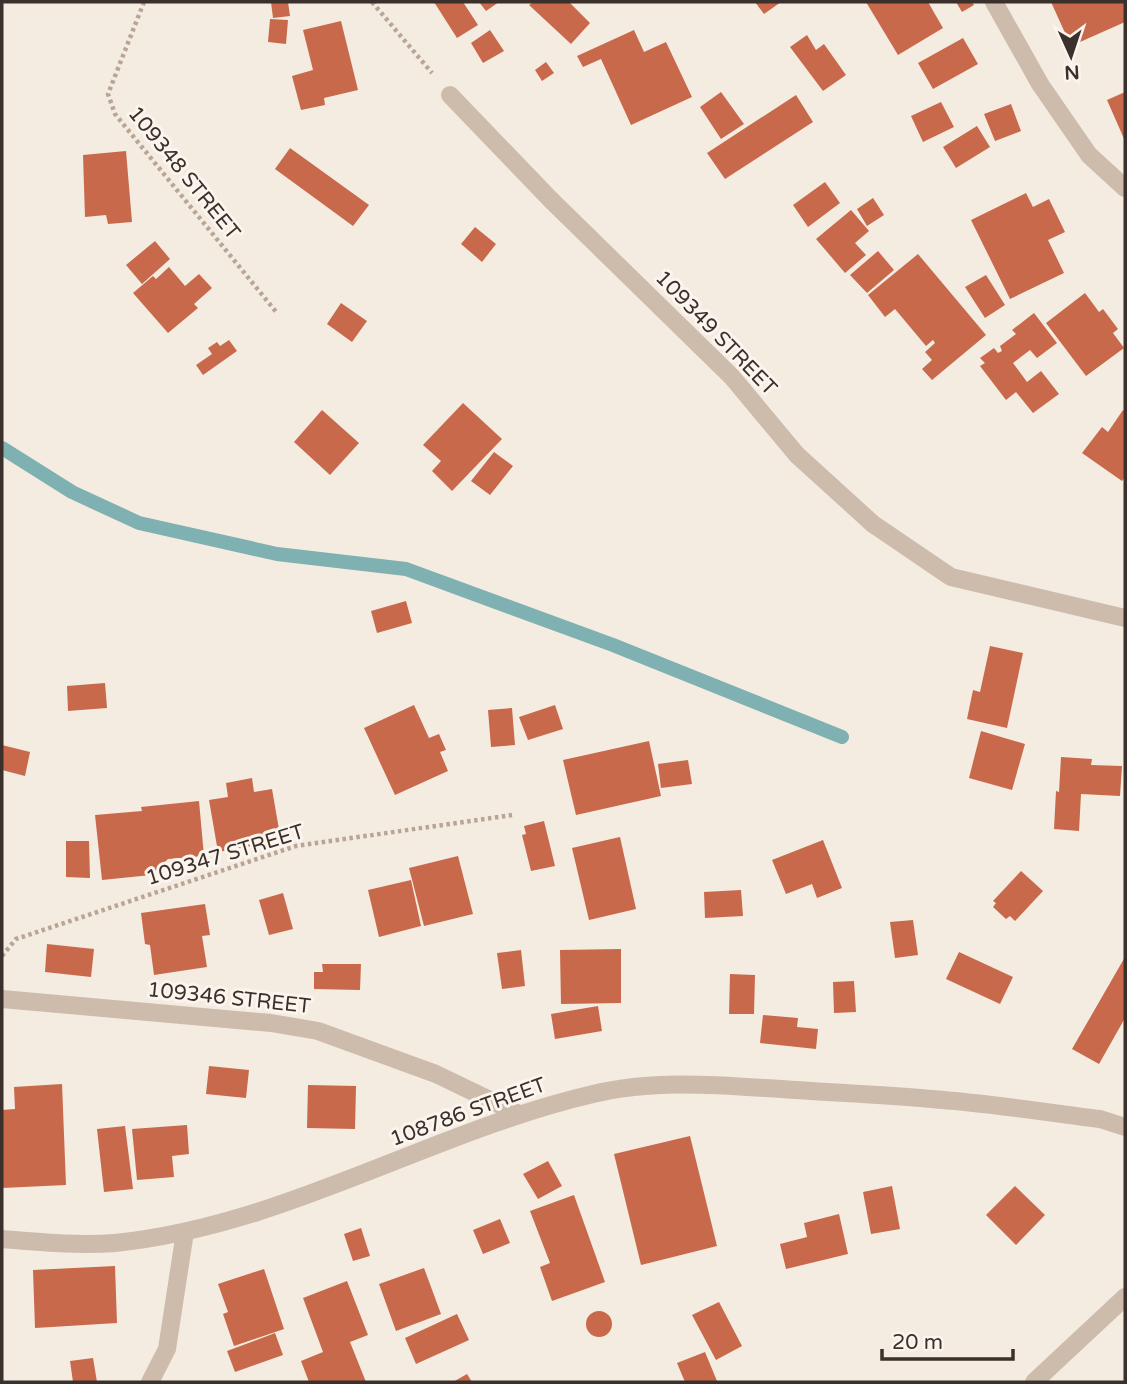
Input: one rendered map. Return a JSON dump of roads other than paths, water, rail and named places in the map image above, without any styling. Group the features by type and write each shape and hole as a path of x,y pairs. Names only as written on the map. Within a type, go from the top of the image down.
{"street":[{"path":"994,2 1040,84 1089,155 1125,188"},
{"name":"109349 STREET","path":"450,95 551,200 733,377 797,455 873,524 951,577 1125,618"},
{"name":"109346 STREET","path":"2,999 245,1020 318,1031 436,1074 519,1114"},
{"name":"108786 STREET","path":"2,1239 50,1243 113,1243 185,1232 284,1204 519,1114 597,1093 668,1085 721,1085 934,1099 1100,1119 1125,1127"},
{"path":"150,1382 167,1349 185,1232"},
{"path":"1034,1382 1125,1297"}],"waterway":[{"path":"2,448 72,492 139,523 277,554 406,569 613,645 842,737"}]}
